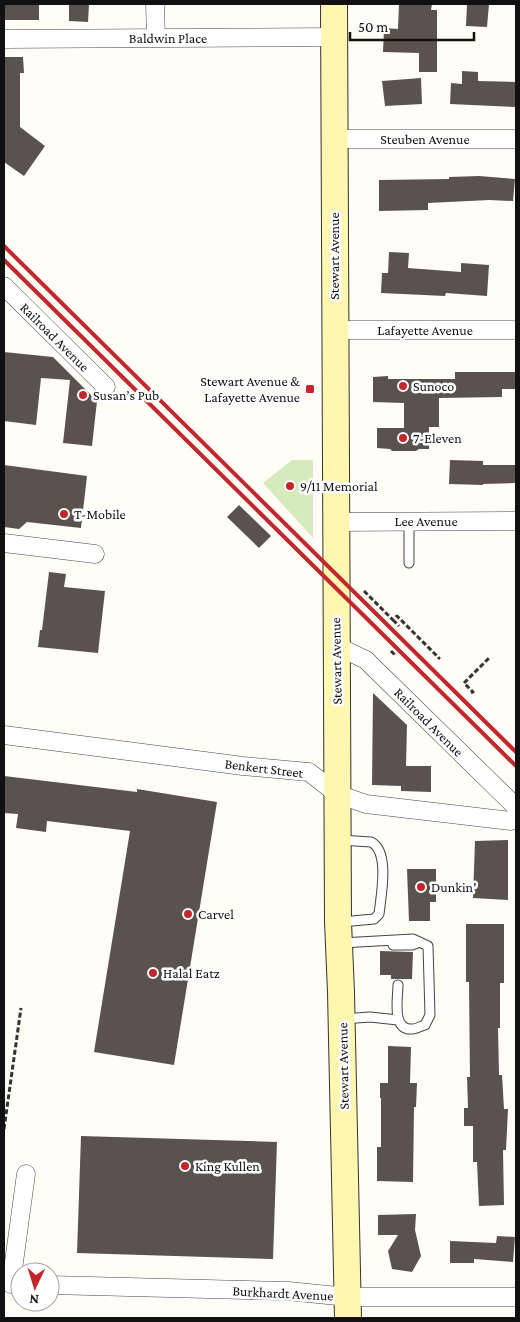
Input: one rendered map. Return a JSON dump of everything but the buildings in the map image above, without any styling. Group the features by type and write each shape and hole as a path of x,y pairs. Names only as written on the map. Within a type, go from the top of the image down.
{"main road":[{"name":"Stewart Avenue","path":"334,4 337,840 348,1308"}],"street":[{"path":"155,4 156,38"},
{"name":"Baldwin Place","path":"4,39 333,37"},
{"name":"Steuben Avenue","path":"333,139 516,139"},
{"name":"Railroad Avenue","path":"4,286 106,387"},
{"name":"Lafayette Avenue","path":"334,330 516,330"},
{"name":"Lee Avenue","path":"335,522 516,521"},
{"path":"4,543 95,554"},
{"name":"Railroad Avenue","path":"335,645 366,660 516,808"},
{"name":"Benkert Street","path":"4,735 243,766 309,772 337,794 366,804 511,821 516,819"},
{"path":"15,1262 26,1174"},
{"name":"Burkhardt Avenue","path":"60,1285 288,1291 348,1308 516,1297"}],"lane":[{"path":"409,522 409,563"},
{"path":"337,840 371,842 375,844 381,855 383,870 378,917 338,933"},
{"path":"338,933 376,941 413,939 428,946 430,1015 424,1025 412,1030 402,1027 398,1020 398,984"},
{"path":"342,1019 370,1017 398,1020"}],"path":[{"path":"364,591 399,626"},
{"path":"393,620 398,616 438,659"},
{"path":"391,651 396,656"},
{"path":"472,693 464,683 489,658"},
{"path":"4,1129 21,1008"}],"green space":[{"path":"292,460 313,460 313,538 263,483"}],"railway":[{"path":"4,246 516,752"},
{"path":"4,260 516,766"}],"place":[{"name":"Sunoco","path":"403,386"},
{"name":"Stewart Avenue & Lafayette Avenue","path":"310,389"},
{"name":"Susan’s Pub","path":"83,395"},
{"name":"7-Eleven","path":"403,438"},
{"name":"9/11 Memorial","path":"290,486"},
{"name":"T-Mobile","path":"64,514"},
{"name":"Dunkin'","path":"421,887"},
{"name":"Carvel","path":"188,914"},
{"name":"Halal Eatz","path":"153,973"},
{"name":"King Kullen","path":"185,1166"}]}
